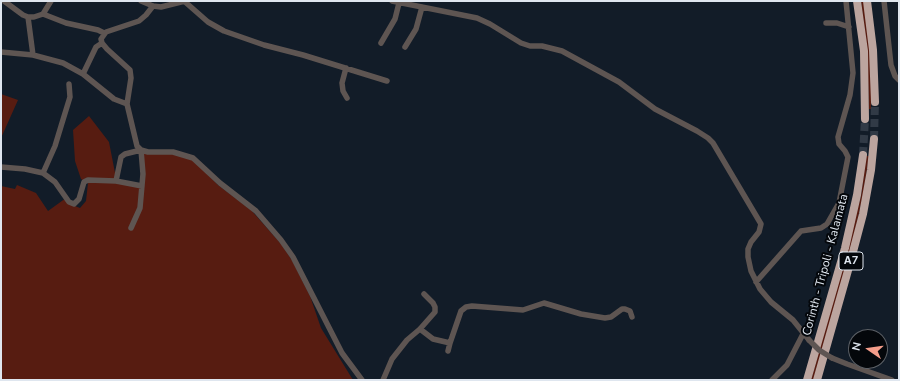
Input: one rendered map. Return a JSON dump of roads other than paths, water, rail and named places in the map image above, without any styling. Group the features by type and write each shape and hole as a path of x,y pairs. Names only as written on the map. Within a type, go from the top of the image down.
{"highway":[{"path":"857,1 864,51 865,119"},
{"path":"867,1 873,50 875,102"},
{"name":"Corinth - Tripoli - Kalamata","path":"817,380 850,267 863,214 871,170 874,139"},
{"name":"Corinth - Tripoli - Kalamata","path":"807,380 845,248 857,195 863,155"}],"street":[{"path":"4,1 28,17 34,17 42,14 51,1"},
{"path":"141,1 153,6 162,7 184,1 204,19 215,27 224,31 264,45 303,55 387,81"},
{"path":"392,1 481,19 521,43 530,46 542,46 562,51 619,82 655,109 708,138 713,143 761,224 760,229 748,249 749,263 760,289 767,298 793,320 808,340 820,350 832,358 892,380"},
{"path":"756,282 801,231 821,228 827,224 839,203 848,157 846,151 839,144 838,137 853,80 853,66 846,1"},
{"path":"884,1 891,65 895,76 899,80"},
{"path":"381,43 394,23 399,3"},
{"path":"42,14 66,24 98,30 104,33 137,22 146,15 153,6"},
{"path":"405,47 416,29 422,7"},
{"path":"28,17 33,54"},
{"path":"826,23 837,23 849,27"},
{"path":"104,33 102,43 130,70 127,104 136,143 141,150 142,186 140,208 131,228"},
{"path":"83,74 96,47 102,43"},
{"path":"1,52 33,54 63,63 83,74 114,99 127,104"},
{"path":"346,68 342,83 343,91 347,98"},
{"path":"43,173 54,150 70,97 70,84"},
{"path":"116,181 121,156 125,154 141,150 153,153 173,152 193,158 215,179 256,211 281,240 293,257 339,347 362,380"},
{"path":"1,167 25,169 43,173 55,182 69,202 74,204 79,199 84,182 88,180 116,181 142,186"},
{"path":"383,380 392,359 407,340 420,329 435,312 433,303 424,294"},
{"path":"448,351 461,311 466,307 472,306 523,310 544,303 581,314 605,318 611,317 625,309 630,311 632,317"},
{"path":"420,329 437,340 450,343"},
{"path":"772,380 787,365 803,334"}],"tunnel":[{"path":"874,139 875,102"},
{"path":"863,155 865,119"}]}
